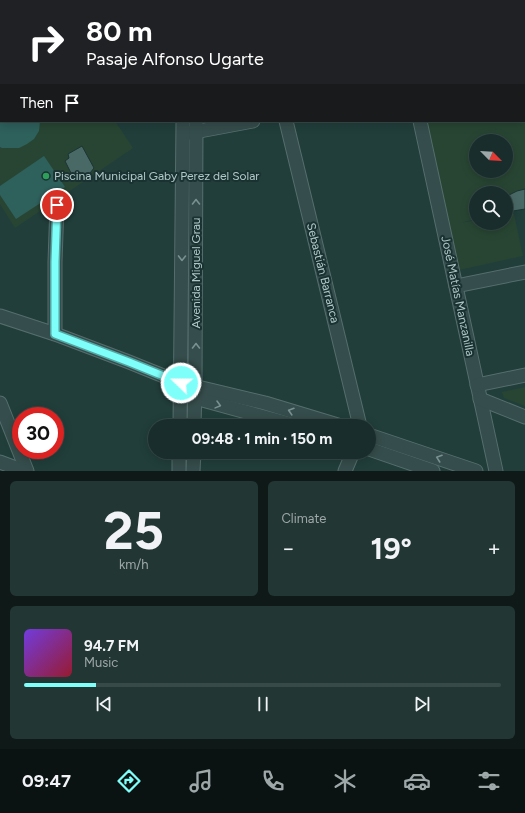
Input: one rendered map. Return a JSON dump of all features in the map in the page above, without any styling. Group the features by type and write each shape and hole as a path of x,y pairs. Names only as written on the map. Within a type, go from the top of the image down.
{"street":[{"path":"183,127 242,122"},
{"name":"Sebastián Barranca","path":"286,122 358,419"},
{"name":"José Matías Manzanilla","path":"420,122 496,471"},
{"name":"Avenida Miguel Grau","path":"194,419 196,126"},
{"name":"Avenida Miguel Grau","path":"180,419 183,127"},
{"path":"55,334 57,205"},
{"path":"456,286 525,272"},
{"path":"0,316 55,334 129,362 181,388 275,419"},
{"path":"477,385 525,375"},
{"path":"195,393 265,403 318,419"},
{"path":"480,399 525,417"},
{"path":"0,403 26,471"},
{"path":"376,437 476,471"},
{"path":"376,451 433,471"},
{"path":"179,459 179,471"},
{"path":"193,471 194,459"},
{"path":"345,471 350,459"},
{"path":"0,462 26,471"}],"green space":[{"name":"Piscina Municipal Gaby Perez del Solar","path":"0,122 116,122 133,148 15,228 0,204"},
{"path":"426,122 525,122 525,209 513,212 513,186 469,186 469,221 460,223 469,221 469,230 513,230 514,214 523,256 459,270"},
{"path":"525,387 525,406 504,398 502,392"}],"water":[{"path":"0,122 40,122 39,131 34,139 27,144 19,148 0,147"},
{"path":"44,156 65,187 16,219 0,195 0,186"}],"building":[{"path":"82,146 94,168 79,182 73,177 65,161 69,158 68,154"},
{"path":"525,189 525,209 513,211 513,193"}],"place":[{"name":"Piscina Municipal Gaby Perez del Solar","path":"46,176"}],"route":[{"path":"57,205 55,334 181,383"}]}
